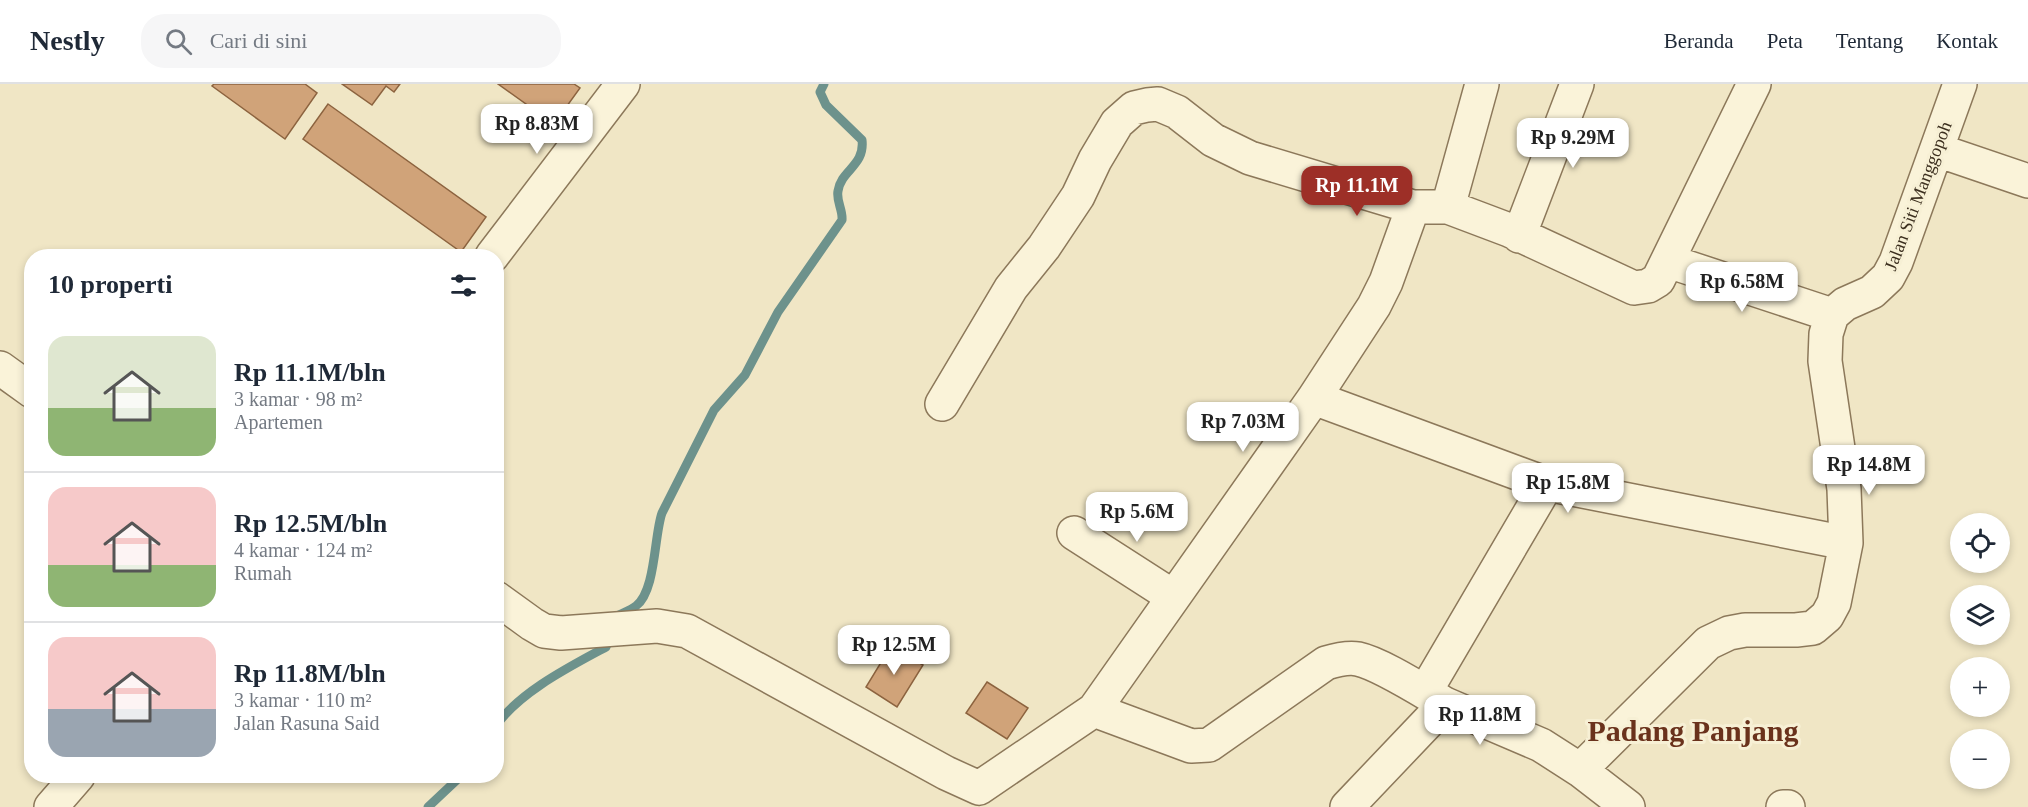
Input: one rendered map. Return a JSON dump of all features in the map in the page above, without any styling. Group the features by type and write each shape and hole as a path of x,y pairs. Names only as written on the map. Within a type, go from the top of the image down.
{"street":[{"path":"497,249 623,84"},
{"path":"1448,207 1482,84"},
{"path":"1519,236 1578,84"},
{"path":"942,404 1011,288 1044,247 1078,196 1095,160 1117,123 1134,108 1158,104 1177,112 1213,140 1250,158 1413,207 1448,207 1509,230 1634,288 1648,286 1658,280 1754,84"},
{"name":"Jalan Siti Manggopoh","path":"1832,315 1845,304 1872,292 1888,277 1896,262 1960,84"},
{"path":"1937,150 2028,181"},
{"path":"504,604 544,631 561,633 657,626 687,631 946,773 972,797 1094,710 1172,596 1314,398 1374,306 1386,282 1413,207"},
{"path":"1580,770 1708,643 1737,631 1813,628 1827,616 1834,603 1846,543 1844,489 1825,361 1826,334 1832,315 1668,261"},
{"path":"0,368 24,385"},
{"path":"1314,398 1547,484 1846,543"},
{"path":"1347,807 1435,698 1547,484"},
{"path":"1074,533 1172,596"},
{"path":"1094,710 1191,746 1209,745 1326,663 1338,659 1358,659 1435,698 1541,745 1580,770 1628,807"},
{"path":"51,807 72,783"},
{"path":"1783,807 1788,807"}],"building":[{"path":"214,84 305,84 317,93 285,139 212,86"},
{"path":"342,84 400,84 394,92 386,86 372,105"},
{"path":"498,84 574,84 580,88 554,124"},
{"path":"328,104 486,217 463,249 457,249 303,139"},
{"path":"891,646 923,665 897,707 866,687"},
{"path":"987,682 1028,708 1007,739 966,713"}],"waterway":[{"path":"615,617 634,608 643,599 651,576 662,513 714,410 745,375 778,312 842,220 838,191 843,178 860,156 862,140 826,105 820,92 824,84"},
{"path":"504,716 532,691 562,671 606,647 610,636"},
{"path":"428,807 454,783"}],"district":[{"name":"Padang Panjang","path":"1693,731"}]}
